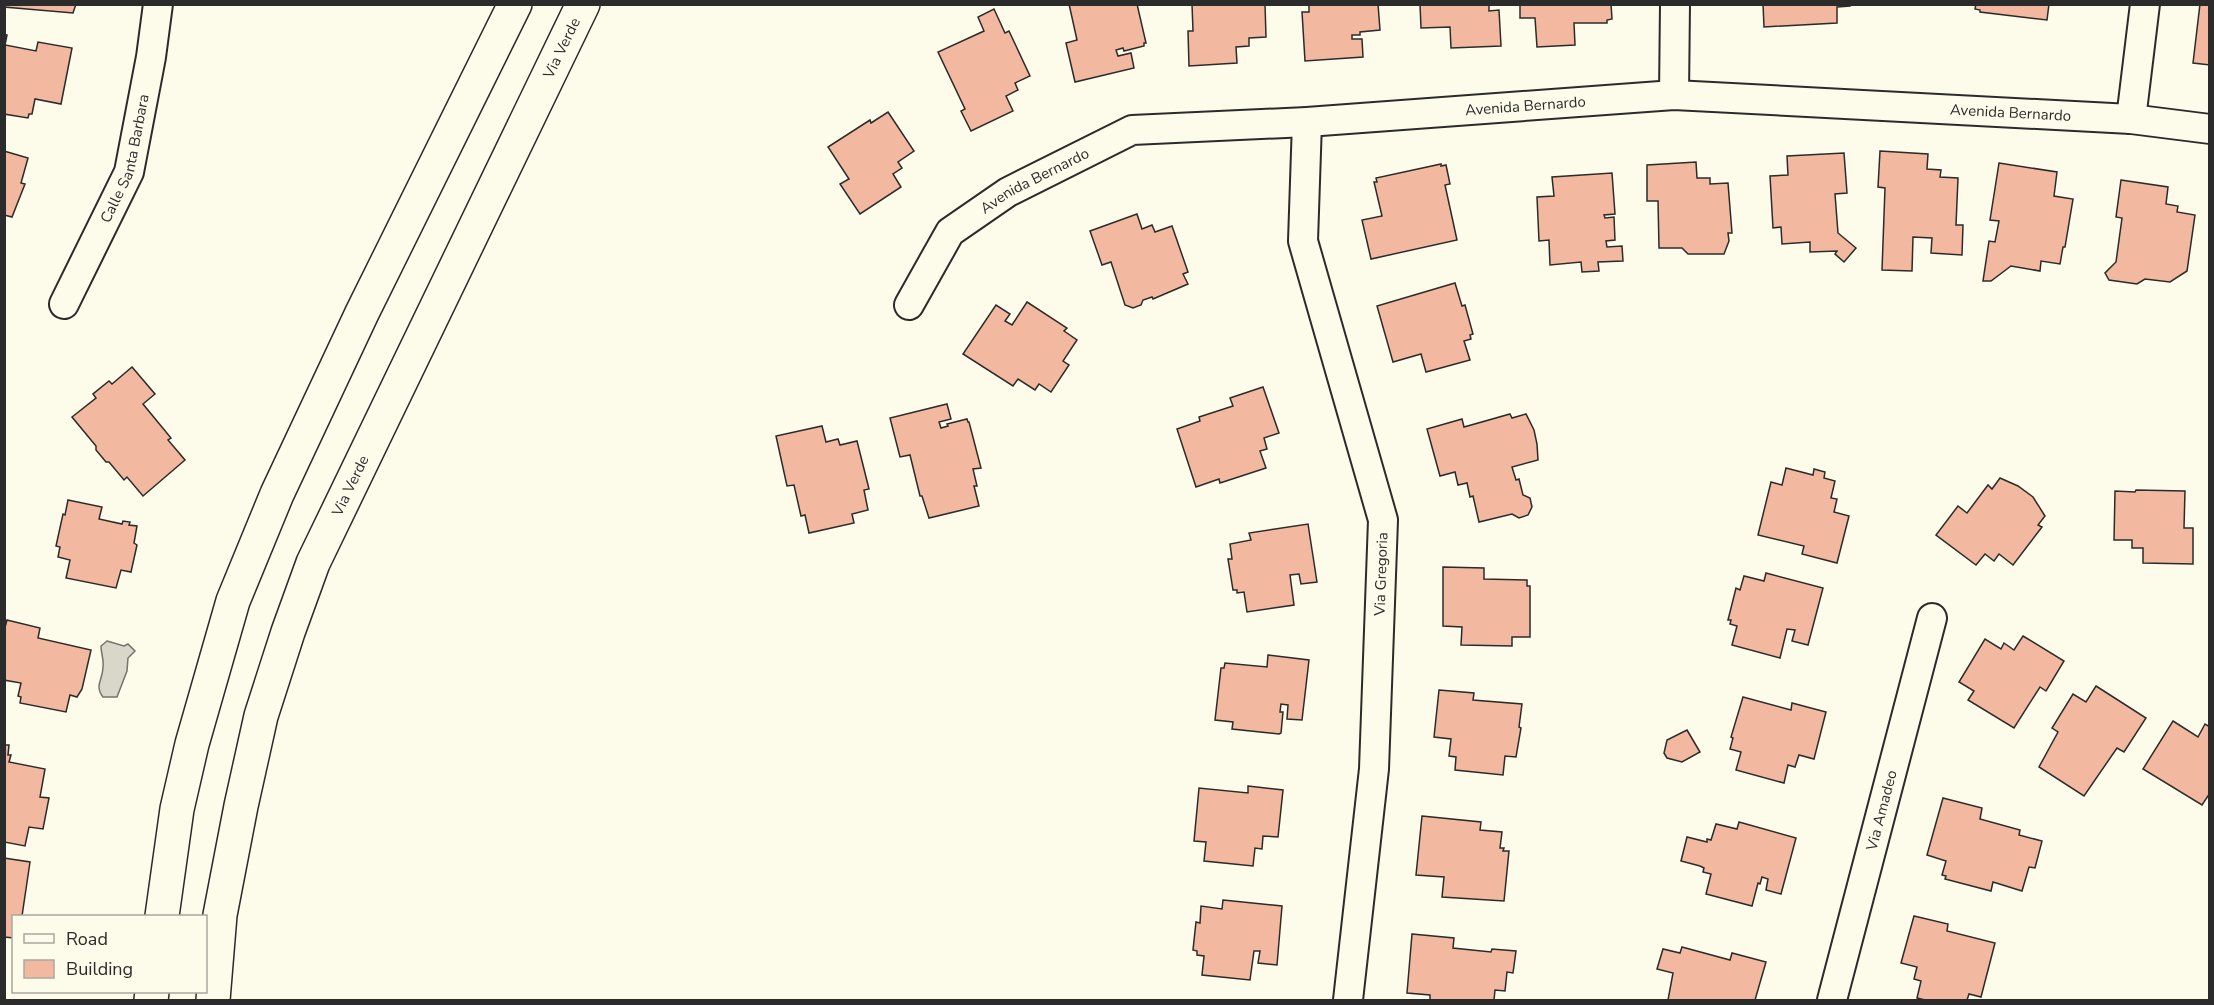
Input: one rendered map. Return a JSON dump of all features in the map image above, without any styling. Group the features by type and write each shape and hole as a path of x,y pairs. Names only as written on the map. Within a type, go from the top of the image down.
{"main road":[{"path":"162,915 177,809 192,744 233,602 277,494 342,356 515,4"},
{"name":"Via Verde","path":"213,1000 220,915 261,716 313,563 583,4"}],"street":[{"name":"Calle Santa Barbara","path":"64,304 129,172 151,57 158,4"},
{"path":"1674,95 1675,4"},
{"path":"2132,119 2145,4"},
{"name":"Avenida Bernardo","path":"909,305 950,232 1008,192 1132,129 1307,122 1674,95 2132,119 2210,129"},
{"name":"Via Gregoria","path":"1307,122 1304,242 1383,520 1374,769 1348,1000"},
{"name":"Via Amadeo","path":"1832,1000 1932,618"}],"shaded area":[{"path":"107,641 124,646 128,644 135,651 128,658 127,671 117,697 103,697 99,689 103,672 101,646"}],"building":[{"path":"4,4 76,4 73,13 4,7"},
{"path":"1069,4 1137,4 1146,43 1144,46 1124,51 1123,48 1116,50 1118,56 1131,53 1134,68 1075,82 1066,43 1077,40"},
{"path":"1192,4 1265,4 1266,37 1249,38 1249,46 1236,47 1237,63 1189,66 1188,31 1193,31"},
{"path":"1309,4 1378,4 1380,30 1352,35 1352,39 1362,39 1363,57 1305,61 1302,12 1309,12"},
{"path":"1420,4 1489,4 1489,11 1499,10 1501,46 1451,48 1450,27 1421,28"},
{"path":"1520,4 1611,4 1612,19 1607,20 1607,23 1574,23 1575,45 1537,47 1535,18 1520,18"},
{"path":"1763,4 1850,4 1850,6 1837,7 1837,23 1764,27"},
{"path":"1976,4 2049,4 2047,20 1980,12 1975,9"},
{"path":"2200,4 2210,4 2210,65 2193,63"},
{"path":"994,9 1005,33 1009,31 1030,76 1015,83 1018,90 1006,96 1013,111 971,131 961,111 965,109 938,52 984,31 978,17"},
{"path":"4,34 7,35 5,45 36,51 38,42 72,48 61,104 35,99 32,114 29,114 28,118 4,114"},
{"path":"888,112 914,151 898,162 902,168 893,174 901,187 860,214 840,184 849,179 828,147 870,120 871,123"},
{"path":"4,151 28,158 21,183 25,184 12,217 4,215"},
{"path":"1880,151 1928,154 1927,169 1941,170 1940,177 1958,178 1956,225 1963,225 1962,255 1931,253 1932,238 1913,237 1912,271 1882,270 1885,188 1878,187"},
{"path":"1844,153 1847,193 1835,194 1838,233 1856,248 1844,262 1835,254 1837,251 1810,252 1810,242 1782,244 1781,227 1773,228 1770,176 1788,175 1787,156"},
{"path":"1696,162 1697,178 1710,178 1710,184 1728,183 1732,233 1728,233 1729,241 1724,254 1688,254 1682,248 1659,248 1658,201 1647,201 1647,165"},
{"path":"1999,163 2057,172 2054,196 2073,199 2060,264 2041,261 2040,271 2011,266 1991,281 1983,281 1989,241 1995,242 1999,221 1990,220"},
{"path":"1441,164 1441,166 1446,165 1450,184 1445,185 1457,240 1371,259 1362,220 1382,216 1374,182 1377,182 1376,178"},
{"path":"1612,173 1615,214 1604,215 1605,218 1614,217 1615,240 1606,241 1607,247 1622,246 1623,261 1598,262 1599,271 1582,272 1581,262 1550,265 1549,240 1539,241 1537,197 1554,196 1552,177"},
{"path":"2121,180 2168,187 2166,204 2178,206 2177,212 2195,215 2187,271 2170,282 2145,279 2137,284 2109,280 2105,273 2116,262 2122,218 2116,217"},
{"path":"1137,214 1142,229 1152,225 1155,232 1172,226 1188,272 1183,274 1188,284 1153,299 1152,297 1143,300 1141,305 1133,308 1125,305 1111,262 1102,265 1090,231"},
{"path":"1455,283 1462,306 1465,305 1473,334 1470,335 1471,339 1464,341 1470,360 1426,372 1421,354 1393,362 1377,306"},
{"path":"1027,302 1067,328 1064,331 1077,340 1063,361 1069,365 1051,392 1039,384 1035,390 1018,379 1013,386 963,354 996,305 1010,314 1005,321 1012,325"},
{"path":"132,367 155,394 143,404 171,438 168,440 185,460 143,496 127,477 124,480 109,462 106,462 72,417 96,398 93,394 109,381 112,384"},
{"path":"1263,387 1279,433 1264,438 1267,449 1260,451 1266,468 1220,483 1219,479 1196,487 1177,429 1200,421 1199,417 1233,406 1230,398"},
{"path":"947,404 951,419 939,422 941,428 948,426 947,424 967,419 969,422 981,468 973,469 979,506 929,518 922,496 920,496 910,455 900,457 890,418"},
{"path":"1510,414 1512,418 1526,414 1534,430 1538,460 1512,467 1516,480 1519,479 1523,495 1530,498 1532,507 1528,515 1519,518 1512,514 1479,522 1473,496 1470,497 1467,483 1458,485 1455,472 1440,476 1427,429 1462,419 1464,427"},
{"path":"822,426 826,442 838,439 840,445 857,441 869,489 864,490 868,510 852,514 854,523 809,533 805,515 801,516 794,485 787,486 776,436"},
{"path":"1786,468 1813,475 1814,469 1825,472 1824,478 1835,481 1831,498 1837,499 1834,512 1849,516 1837,563 1802,554 1804,546 1758,535 1771,482 1782,485"},
{"path":"2000,478 2018,486 2033,497 2045,516 2038,525 2042,527 2013,565 1999,554 1994,561 1985,554 1976,565 1936,535 1958,506 1967,513 1988,485 1992,489"},
{"path":"2136,490 2185,491 2184,528 2193,528 2193,564 2143,563 2143,548 2132,548 2132,540 2114,540 2115,491 2135,492"},
{"path":"68,500 102,507 99,519 122,524 123,521 130,522 129,525 137,526 134,543 137,545 131,572 121,570 116,588 66,578 70,560 58,557 60,547 56,546"},
{"path":"1308,524 1317,582 1301,584 1299,574 1290,575 1294,605 1247,612 1244,592 1237,593 1237,590 1233,590 1228,559 1232,559 1230,544 1251,540 1249,533"},
{"path":"1443,567 1484,568 1484,579 1527,580 1527,586 1530,586 1530,637 1512,637 1512,646 1461,645 1462,627 1443,626"},
{"path":"1766,573 1823,588 1808,645 1792,641 1795,630 1787,629 1780,658 1732,645 1737,626 1730,624 1731,620 1728,620 1736,588 1740,590 1744,576 1764,581"},
{"path":"7,620 40,628 38,638 91,650 82,689 77,697 70,695 66,712 20,703 21,697 18,696 21,683 4,680 4,631"},
{"path":"2023,636 2064,661 2046,691 2040,687 2014,728 1968,700 1974,691 1959,682 1985,639 2001,649 2004,643 2014,650"},
{"path":"1268,655 1309,660 1302,720 1287,719 1288,705 1281,704 1280,712 1283,712 1279,734 1232,729 1233,722 1215,720 1221,668 1224,668 1225,663 1267,667"},
{"path":"2096,686 2146,718 2124,752 2117,748 2084,796 2039,767 2058,732 2052,728 2073,694 2086,702"},
{"path":"1439,690 1474,693 1473,700 1522,704 1516,757 1505,756 1503,775 1455,770 1456,757 1449,756 1451,739 1434,737"},
{"path":"1743,697 1791,710 1792,703 1826,712 1814,759 1799,755 1795,767 1788,765 1784,783 1736,770 1741,752 1730,749 1733,738 1731,737"},
{"path":"2173,721 2198,737 2205,724 2210,727 2210,793 2202,805 2143,769"},
{"path":"1687,730 1700,752 1682,762 1667,758 1664,753 1667,740"},
{"path":"4,745 9,745 8,755 11,755 9,762 45,769 40,797 49,798 43,829 29,827 25,846 4,842"},
{"path":"1248,786 1283,790 1278,837 1263,836 1262,849 1255,848 1253,866 1204,861 1206,842 1194,841 1199,788 1248,793"},
{"path":"1943,798 1982,808 1980,819 2020,830 2019,835 2042,841 2035,868 2029,867 2022,891 1993,882 1991,891 1945,879 1946,876 1942,875 1946,861 1927,855"},
{"path":"1422,816 1481,822 1480,830 1502,832 1500,848 1504,848 1503,851 1509,851 1504,901 1442,897 1444,877 1416,875"},
{"path":"1739,822 1796,838 1781,894 1766,890 1768,879 1762,877 1760,884 1758,883 1752,906 1706,894 1711,874 1703,872 1704,868 1700,866 1681,861 1687,837 1707,842 1707,839 1711,840 1716,824 1737,829"},
{"path":"4,858 30,862 22,915 12,915 12,938 4,937"},
{"path":"1223,900 1282,906 1277,965 1258,963 1260,951 1254,951 1250,980 1202,975 1204,956 1197,955 1197,951 1193,950 1196,922 1200,923 1201,906 1222,909"},
{"path":"1914,916 1948,924 1947,931 1995,943 1981,997 1969,994 1967,1000 1917,998 1921,981 1914,979 1917,967 1901,963"},
{"path":"1412,934 1454,938 1453,948 1491,952 1492,949 1516,951 1513,973 1507,972 1505,991 1495,990 1494,1000 1430,1000 1430,995 1407,993"},
{"path":"1682,947 1730,960 1732,953 1766,962 1755,1000 1668,1000 1673,973 1657,969 1663,949 1680,953"}]}
